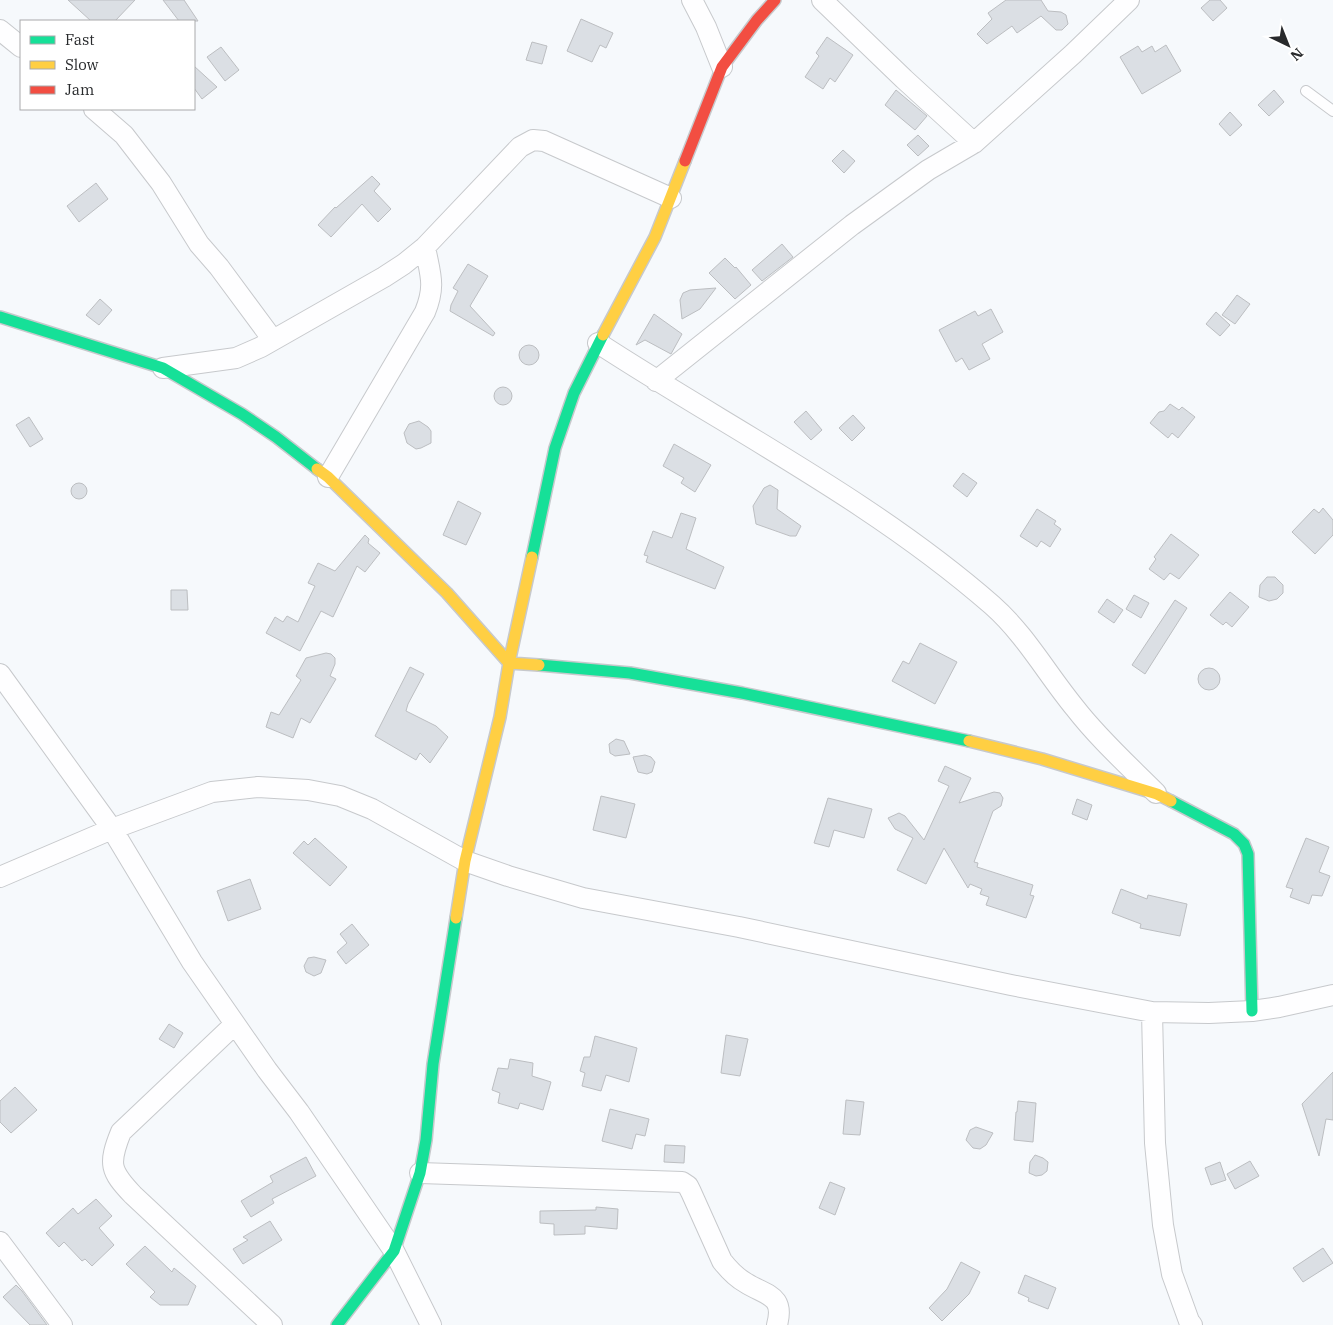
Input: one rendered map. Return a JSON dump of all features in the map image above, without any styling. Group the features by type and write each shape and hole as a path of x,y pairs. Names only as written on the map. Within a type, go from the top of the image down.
{"street":[{"path":"692,0 706,27 722,67"},
{"path":"337,1325 394,1252 420,1173 426,1140 433,1064 465,861 500,717 509,663 555,448 574,393 598,343 655,236 722,67 757,20 775,0"},
{"path":"822,0 974,143"},
{"path":"656,381 852,225 928,170 974,143 1073,54 1129,0"},
{"path":"0,30 20,46"},
{"path":"95,110 124,135 161,182 199,244 219,267 273,340"},
{"path":"163,368 236,358 273,340 397,268 424,247 520,147 533,140 544,140 670,198"},
{"path":"328,477 425,312 431,297 432,285 424,247"},
{"path":"0,317 163,368 270,432 328,477 447,593 509,663 630,673 742,693 990,744 1158,794 1234,834 1244,844 1248,854 1252,1011"},
{"path":"598,343 656,381 854,502 909,539 993,606 1034,652 1075,708 1101,738 1158,794"},
{"path":"0,674 112,829 192,962 267,1070 299,1112 394,1252 431,1325"},
{"path":"0,877 112,829 212,792 258,787 308,790 340,796 372,809 465,861 508,876 584,898 739,927 1011,985 1152,1012 1209,1014 1279,1007 1333,995"},
{"path":"1152,1012 1155,1142 1163,1225 1172,1274 1192,1325"},
{"path":"235,1024 121,1132 114,1156 113,1170 118,1179 134,1195 272,1325"},
{"path":"420,1173 682,1182 688,1186 722,1261 744,1282 774,1298 780,1313 776,1325"},
{"path":"0,1242 62,1325"}],"lane":[{"path":"1306,91 1333,111"}],"building":[{"path":"68,0 135,0 116,20 90,20"},
{"path":"163,0 184,0 198,21 178,20"},
{"path":"1006,0 1041,0 1048,11 1061,12 1066,15 1068,24 1062,30 1056,30 1041,16 1017,33 1012,26 987,44 977,34 992,19 988,13"},
{"path":"1210,0 1220,0 1227,8 1213,21 1201,8"},
{"path":"581,19 613,33 606,48 600,45 592,62 567,51"},
{"path":"827,37 853,55 835,82 830,78 823,89 805,77 819,56 816,53"},
{"path":"532,42 547,46 542,64 526,60"},
{"path":"1166,45 1181,71 1142,94 1120,57 1138,46 1142,52 1152,46 1155,52"},
{"path":"221,47 239,70 225,81 207,57"},
{"path":"195,67 217,87 202,99 195,89"},
{"path":"896,90 927,116 915,130 885,105"},
{"path":"1274,90 1284,102 1269,116 1258,105"},
{"path":"1230,112 1242,125 1230,136 1219,124"},
{"path":"918,135 929,146 918,156 907,145"},
{"path":"843,150 855,161 844,173 832,161"},
{"path":"372,176 380,184 374,191 391,209 378,222 362,204 331,237 318,225 335,207"},
{"path":"96,183 108,199 79,222 67,206"},
{"path":"782,244 793,257 762,281 752,270"},
{"path":"725,258 736,267 751,285 735,299 709,273"},
{"path":"468,264 488,276 470,306 495,333 493,336 450,311 458,291 453,288"},
{"path":"716,288 700,309 682,319 680,300 683,293 690,290"},
{"path":"1237,295 1250,304 1235,324 1222,315"},
{"path":"100,299 112,310 99,325 86,315"},
{"path":"991,309 1003,332 982,344 990,359 969,370 962,358 956,362 939,330 975,311 978,316"},
{"path":"1216,312 1230,325 1220,336 1206,324"},
{"path":"654,314 682,334 671,354 645,340 636,345"},
{"path":"529,345 536,348 539,355 536,362 529,365 522,362 519,355 522,348"},
{"path":"503,387 509,390 512,396 509,402 503,405 497,402 494,396 497,390"},
{"path":"1170,404 1179,410 1182,407 1195,417 1178,438 1172,433 1168,438 1150,423 1159,412 1164,411"},
{"path":"806,411 822,430 811,440 794,422"},
{"path":"853,415 865,428 852,441 839,428"},
{"path":"29,417 43,439 30,447 16,425"},
{"path":"419,421 431,431 431,443 416,449 407,443 404,433 409,424"},
{"path":"674,444 711,465 695,492 681,483 684,478 663,466"},
{"path":"963,473 977,483 967,497 953,486"},
{"path":"76,483 82,483 87,488 85,497 76,499 71,494 71,488"},
{"path":"770,485 778,490 777,509 801,526 796,536 790,536 756,524 753,506 764,488"},
{"path":"458,501 481,513 466,545 443,535"},
{"path":"1323,508 1333,520 1333,535 1315,554 1292,532 1314,509 1319,513"},
{"path":"1037,509 1056,521 1054,524 1061,529 1050,547 1041,541 1037,547 1020,536"},
{"path":"681,513 696,518 686,549 724,567 715,589 646,562 648,556 644,555 653,531 672,538"},
{"path":"1171,534 1199,555 1179,579 1170,573 1164,580 1149,569 1156,559 1154,557"},
{"path":"365,535 369,539 368,543 380,553 365,572 357,566 333,617 321,611 300,651 266,633 275,617 283,622 287,616 298,622 315,586 308,583 318,563 335,571"},
{"path":"1267,577 1275,577 1283,585 1283,593 1277,599 1269,601 1259,597 1260,585"},
{"path":"171,590 187,590 188,610 171,610"},
{"path":"1230,592 1249,607 1232,627 1226,622 1223,625 1210,615"},
{"path":"1134,595 1149,603 1141,618 1126,609"},
{"path":"1107,599 1123,610 1114,623 1098,612"},
{"path":"1175,600 1187,608 1145,674 1132,665"},
{"path":"920,643 957,662 935,704 892,681 903,661 909,664"},
{"path":"326,653 331,654 335,658 335,664 330,676 336,679 310,723 301,718 293,738 266,727 271,712 279,715 301,680 296,676 306,658"},
{"path":"410,667 424,674 406,711 436,726 448,737 430,763 420,753 416,760 375,736"},
{"path":"1209,668 1217,671 1220,679 1217,687 1209,690 1201,687 1198,679 1201,671"},
{"path":"616,739 624,741 630,754 615,756 610,753 609,744"},
{"path":"645,755 651,757 655,762 652,772 647,774 638,772 633,757"},
{"path":"945,766 971,778 959,803 994,792 1000,793 1003,798 1001,806 993,811 974,862 978,863 977,867 1033,885 1030,895 1034,896 1026,918 986,905 989,897 980,894 982,889 970,884 968,888 944,848 926,884 897,870 913,838 895,829 888,818 899,813 905,816 924,840 949,786 938,781"},
{"path":"601,796 635,804 626,838 593,830"},
{"path":"828,798 872,809 864,838 834,830 829,847 814,843"},
{"path":"1077,799 1092,805 1087,820 1072,814"},
{"path":"315,838 347,867 330,886 293,853 304,841 308,845"},
{"path":"1306,838 1329,847 1319,872 1330,876 1322,896 1312,895 1309,904 1290,897 1293,889 1286,887"},
{"path":"250,879 261,909 228,921 217,891"},
{"path":"1121,889 1147,899 1148,895 1187,904 1180,936 1140,928 1141,924 1112,913"},
{"path":"352,924 369,945 346,964 337,952 347,943 340,934"},
{"path":"314,957 326,960 321,973 314,976 306,972 304,966 308,958"},
{"path":"169,1024 183,1033 174,1048 159,1039"},
{"path":"726,1035 748,1039 740,1076 721,1073"},
{"path":"595,1036 637,1048 629,1082 606,1075 601,1091 582,1086 585,1073 580,1071 584,1057 590,1057"},
{"path":"510,1059 533,1063 532,1076 551,1082 543,1110 520,1103 518,1109 498,1103 500,1093 492,1090 498,1068 508,1069"},
{"path":"1333,1072 1333,1120 1326,1119 1319,1156 1302,1104"},
{"path":"15,1087 37,1110 11,1133 0,1122 0,1101"},
{"path":"846,1100 864,1102 860,1135 843,1134"},
{"path":"1018,1101 1036,1103 1033,1142 1014,1140"},
{"path":"610,1109 649,1119 645,1136 636,1134 632,1149 602,1141"},
{"path":"976,1127 993,1133 986,1145 980,1149 973,1148 966,1140 970,1130"},
{"path":"665,1145 685,1146 684,1163 664,1162"},
{"path":"1035,1155 1048,1162 1047,1171 1042,1175 1036,1176 1029,1173 1030,1162"},
{"path":"306,1157 316,1176 272,1199 274,1203 251,1217 241,1201 273,1182 270,1176"},
{"path":"1250,1161 1259,1176 1235,1189 1227,1174"},
{"path":"1220,1162 1226,1180 1211,1185 1205,1168"},
{"path":"830,1182 845,1188 835,1215 819,1208"},
{"path":"96,1199 112,1216 99,1228 114,1245 92,1266 85,1259 82,1261 64,1242 59,1247 46,1233 73,1208 78,1214"},
{"path":"596,1207 618,1209 617,1229 585,1226 585,1234 554,1235 554,1224 540,1223 540,1211 596,1210"},
{"path":"270,1221 282,1240 243,1264 233,1249 248,1240 243,1237"},
{"path":"145,1246 172,1272 174,1268 196,1286 188,1305 160,1305 150,1297 155,1292 126,1264"},
{"path":"1323,1248 1333,1263 1303,1282 1293,1268"},
{"path":"961,1262 980,1272 969,1294 942,1321 929,1308 947,1289"},
{"path":"1025,1275 1056,1288 1048,1309 1028,1301 1029,1298 1018,1293"},
{"path":"16,1285 47,1325 30,1325 3,1297"}],"traffic: fast":[{"path":"0,317 163,368 242,414 276,437 317,469"},
{"path":"532,557 555,448 574,393 603,335"},
{"path":"539,665 630,673 742,693 969,741"},
{"path":"1171,801 1234,834 1244,844 1248,854 1252,1011"},
{"path":"337,1325 394,1251 420,1173 426,1140 433,1064 456,918"}],"traffic: slow":[{"path":"603,335 655,237 685,161"},
{"path":"317,469 328,477 447,593 509,663 539,665"},
{"path":"456,918 465,861 500,717 509,663 532,557"},
{"path":"969,741 1042,759 1157,794 1171,801"}],"traffic: jam":[{"path":"685,161 722,67 757,20 775,0"}]}
